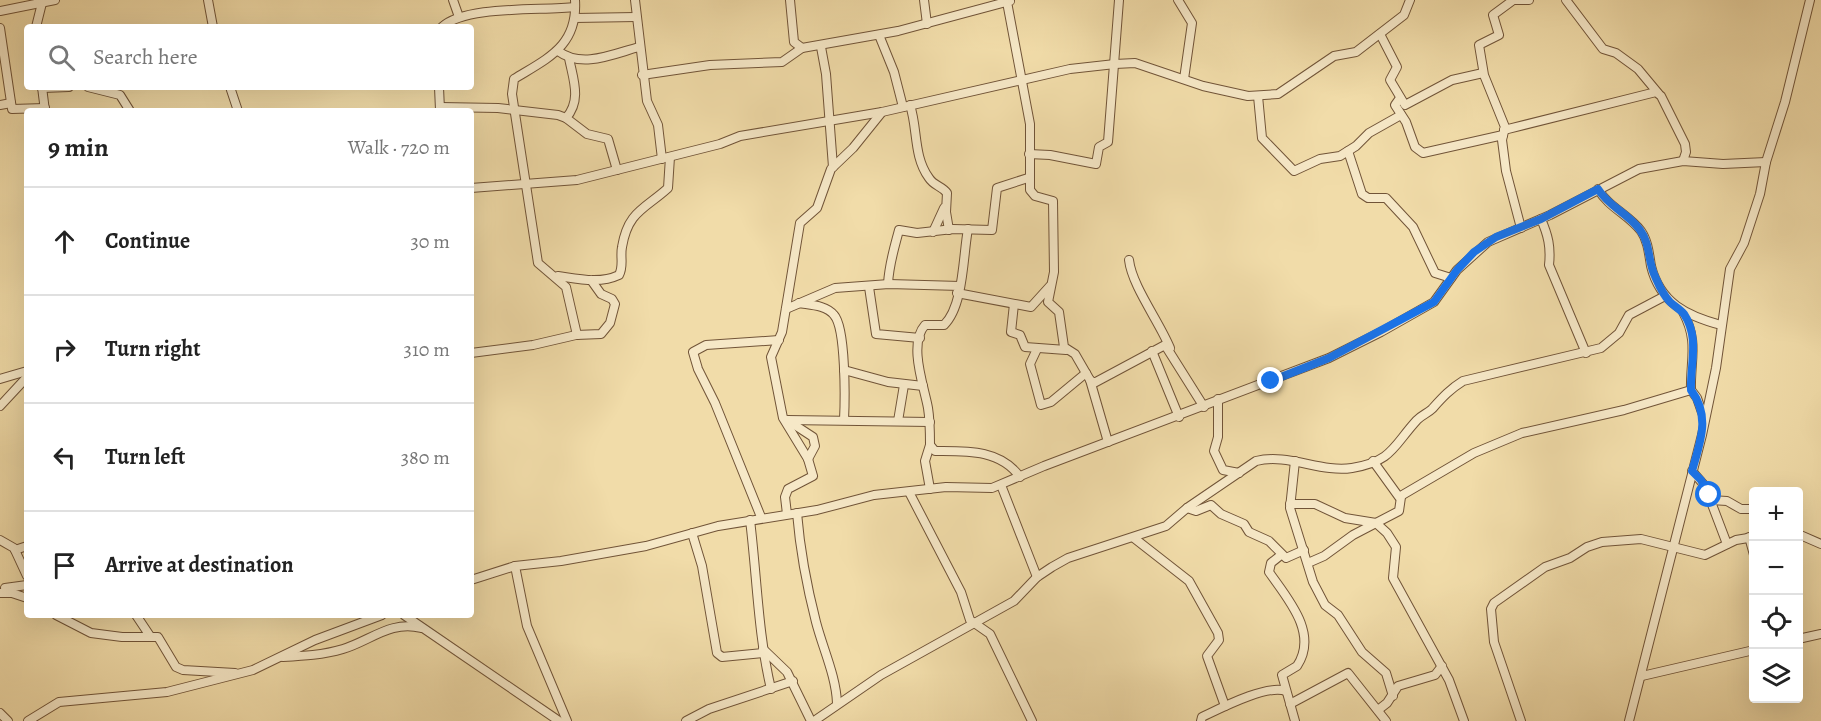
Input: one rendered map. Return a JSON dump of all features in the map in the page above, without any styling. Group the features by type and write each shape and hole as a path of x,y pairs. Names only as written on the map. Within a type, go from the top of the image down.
{"street":[{"path":"0,11 55,0"},
{"path":"207,0 212,24"},
{"path":"453,0 459,16"},
{"path":"556,276 599,282 620,274 621,251 627,226 641,208 668,188 666,158 658,125 647,102 642,75 635,0"},
{"path":"790,0 794,42 802,48"},
{"path":"924,0 927,24"},
{"path":"1029,154 1050,154 1096,164 1100,145 1109,141 1119,0"},
{"path":"1178,0 1192,22 1184,79"},
{"path":"474,188 528,185 565,179 577,180 666,158 740,136 829,119 882,112 1070,69 1135,63 1213,89 1258,96 1283,92 1295,81 1334,56 1356,52 1404,15 1410,0"},
{"path":"1521,228 1506,171 1504,123 1483,73 1479,44 1499,35 1492,15 1512,0 1529,0"},
{"path":"1566,0 1603,49 1616,53 1638,69 1658,93 1685,144 1686,152 1683,161"},
{"path":"1629,721 1642,676 1716,368 1730,269 1751,224 1764,181 1766,162 1785,102 1810,0"},
{"path":"642,75 710,65 782,62 802,48 879,35 927,24 995,2 1009,1 1030,124 1028,178 1032,194 1053,201 1055,251 1048,302 1059,312 1061,336 1066,350"},
{"path":"37,24 42,3"},
{"path":"446,24 459,16 575,4 575,18 566,41 558,51 514,79 513,110 528,185 538,262 567,287 578,335"},
{"path":"575,18 636,17"},
{"path":"0,28 11,103 15,111 24,110"},
{"path":"1380,34 1397,67 1390,80 1400,98 1408,105 1452,80 1483,73"},
{"path":"879,35 916,126 915,142 923,167 932,183 946,191 950,230"},
{"path":"787,514 785,497 788,489 813,476 808,459 785,419 771,357 779,340 786,309 798,227 817,208 833,166 826,74 821,46"},
{"path":"558,51 569,58 595,59 639,47"},
{"path":"566,118 573,108 576,95 569,58"},
{"path":"42,90 45,108"},
{"path":"100,90 120,95 128,108"},
{"path":"231,90 237,108"},
{"path":"439,90 440,108"},
{"path":"1400,98 1394,104 1415,147 1423,153 1658,93"},
{"path":"1258,96 1262,138 1292,171 1299,171 1320,159 1331,158 1348,151 1369,133 1401,115"},
{"path":"0,105 11,103"},
{"path":"474,109 513,110 566,118 587,134 608,139 617,170"},
{"path":"833,166 853,148 882,112"},
{"path":"1348,151 1362,194 1368,198 1386,198 1400,210 1413,227 1435,273 1451,278"},
{"path":"474,579 515,566 561,561 646,546 760,517 797,513 874,495 930,489 985,489 1001,485 1108,442 1179,417 1218,399 1329,358 1434,302 1474,252 1496,237 1541,219 1639,169 1683,161 1724,164 1766,162"},
{"path":"888,284 890,255 896,246 898,231 993,229 997,188 1028,178"},
{"path":"1598,189 1609,205 1629,218 1646,239 1652,269 1665,296 1682,311 1693,317 1721,325"},
{"path":"933,232 946,204"},
{"path":"1541,219 1548,237 1550,267 1586,353"},
{"path":"930,489 925,461 930,445 930,422 917,359 920,338 926,326 946,324 966,264 968,229"},
{"path":"1129,260 1133,278 1157,317 1172,352 1204,407"},
{"path":"474,353 603,333 615,313 614,302 601,294 591,280"},
{"path":"786,309 826,289 888,284 959,289 1014,304 1033,306 1051,285"},
{"path":"869,287 876,334 920,338"},
{"path":"692,533 702,566 717,652 722,657 763,651 784,668 813,721 837,703 897,666 1014,601 1037,577 1068,558 1166,526 1188,508 1259,460 1295,461 1343,468 1373,461 1395,449 1416,421 1433,408 1446,392 1463,381 1586,353 1606,346 1619,333 1634,310 1665,296"},
{"path":"799,303 827,309 836,318 844,370 844,420"},
{"path":"1014,304 1011,332 1021,336 1025,346 1036,349 1066,350 1075,354 1088,377 1108,442"},
{"path":"1682,311 1692,334 1695,353 1691,390 1697,398 1704,421"},
{"path":"760,517 715,403 694,361 693,352 706,345 779,340"},
{"path":"1088,377 1098,382 1163,345 1172,352"},
{"path":"1036,349 1030,364 1041,405 1051,402 1088,377"},
{"path":"1152,351 1179,417"},
{"path":"844,370 904,384 923,386"},
{"path":"0,379 24,372"},
{"path":"0,406 24,380"},
{"path":"898,421 904,384"},
{"path":"1373,461 1394,494 1401,496 1442,474 1456,462 1522,433 1624,410 1691,390"},
{"path":"1218,399 1215,458 1223,470 1239,473"},
{"path":"785,419 930,422"},
{"path":"785,419 815,440 815,446 808,459"},
{"path":"930,445 934,451 983,453 996,457 1012,467 1020,477"},
{"path":"1295,461 1290,504 1313,582 1325,605 1338,615 1362,652 1386,673 1393,696"},
{"path":"1692,471 1701,480 1711,500 1727,544"},
{"path":"1001,485 1037,577"},
{"path":"909,492 939,554 961,592 968,617 990,634 1032,721"},
{"path":"1308,563 1324,556 1347,539 1399,511 1401,496"},
{"path":"1711,500 1727,501 1741,509 1749,509"},
{"path":"1290,504 1315,504 1345,518 1376,523 1387,533 1396,548 1394,578 1442,666 1464,721"},
{"path":"1188,508 1196,511 1211,506 1221,514 1244,524 1251,533 1269,541 1281,555 1290,558 1304,550"},
{"path":"797,513 799,539 816,621 837,692 837,703"},
{"path":"750,520 763,651 771,689"},
{"path":"1803,536 1821,544"},
{"path":"1134,538 1189,581 1195,589 1218,633 1219,640 1207,656 1225,706"},
{"path":"1521,721 1494,642 1493,605 1539,571 1570,558 1591,545 1629,538 1705,555 1727,544 1749,538"},
{"path":"0,540 15,549 24,569"},
{"path":"0,547 15,549 24,547"},
{"path":"1281,555 1271,563 1269,572 1297,615 1306,641 1297,666 1282,675 1295,721"},
{"path":"515,566 527,626 567,721"},
{"path":"0,590 24,586"},
{"path":"0,590 24,597"},
{"path":"62,618 92,633 160,638 179,669 239,674"},
{"path":"138,618 150,636"},
{"path":"28,721 59,702 167,692 239,674 375,618"},
{"path":"409,618 559,721"},
{"path":"279,657 303,657 342,649 392,628 408,626 423,628"},
{"path":"1803,638 1821,634"},
{"path":"1642,676 1749,651"},
{"path":"1378,710 1393,696 1398,686 1435,675 1442,666"},
{"path":"1290,704 1347,673 1386,721"},
{"path":"686,721 708,709 793,681"},
{"path":"1201,721 1202,717 1225,706 1273,689 1286,691"},
{"path":"0,713 8,721"}],"route":[{"path":"1271,381 1329,358 1434,302 1445,290 1457,270 1474,252 1488,242 1541,219 1598,189 1609,205 1629,218 1640,230 1646,239 1652,269 1665,296 1682,311 1688,321 1695,353 1691,390 1697,398 1704,421 1692,471 1701,480 1709,495"}]}
